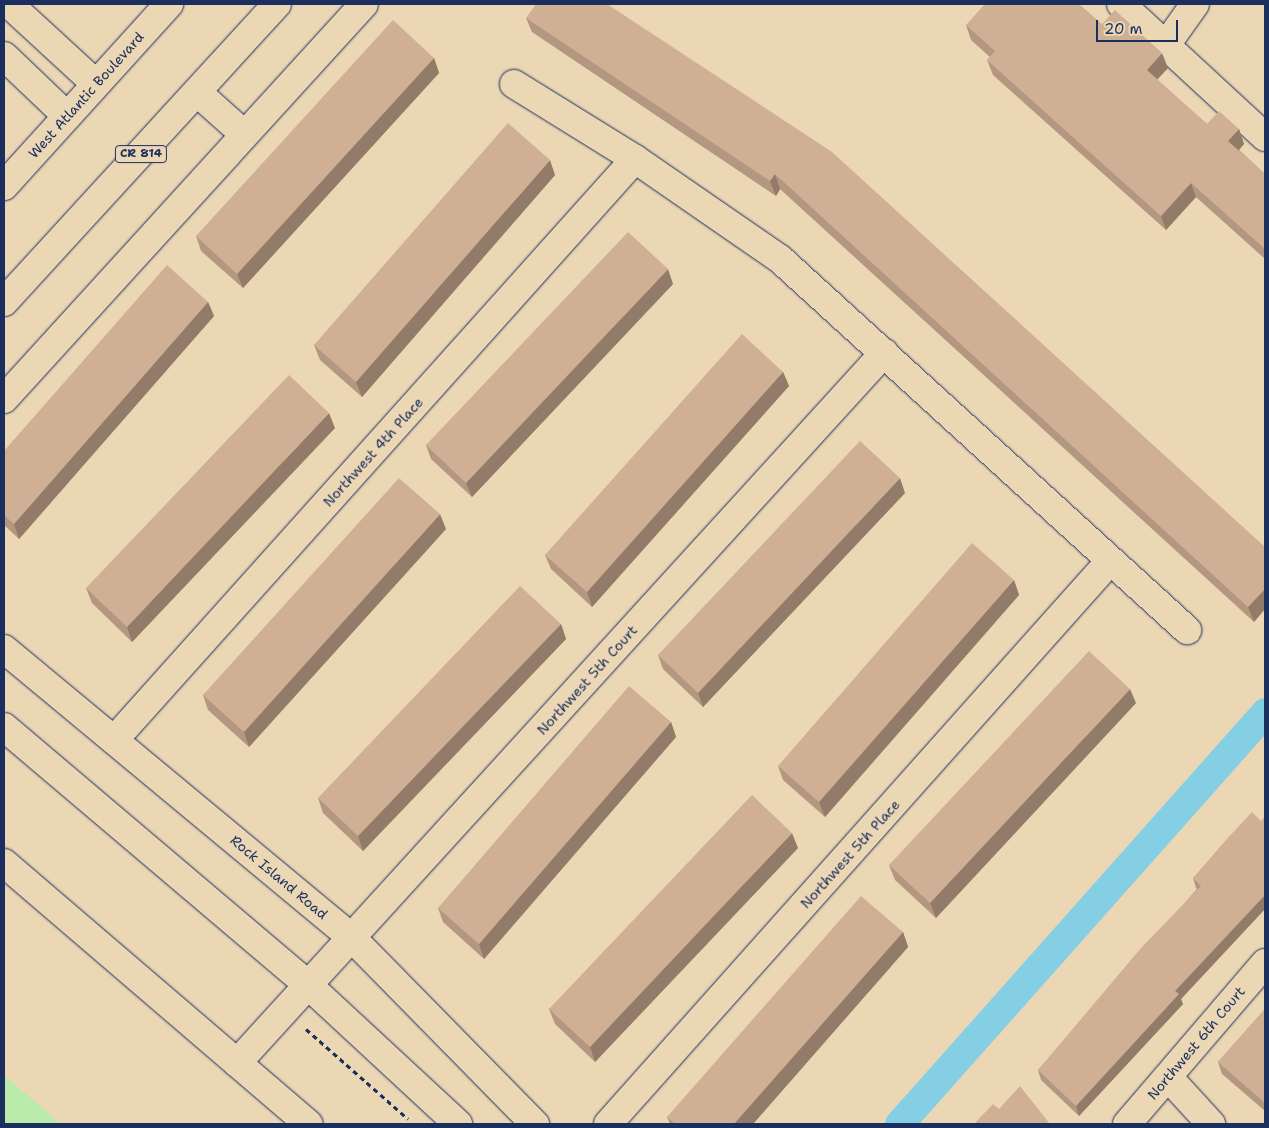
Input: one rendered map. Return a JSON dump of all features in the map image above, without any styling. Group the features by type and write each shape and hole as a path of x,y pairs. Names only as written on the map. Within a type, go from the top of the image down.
{"street":[{"path":"9,4 96,84"},
{"name":"West Atlantic Boulevard","path":"4,186 66,115 169,4"},
{"name":"CR 814","path":"4,302 198,93 277,4"},
{"path":"4,399 364,4"},
{"path":"1121,4 1265,137"},
{"path":"1166,45 1188,12"},
{"path":"4,56 66,115"},
{"path":"514,84 634,161 780,259 1187,630"},
{"path":"198,93 244,134"},
{"name":"Northwest 4th Place","path":"114,740 634,161"},
{"name":"Northwest 5th Court","path":"237,1063 307,984 353,939 884,353"},
{"name":"Northwest 5th Place","path":"608,1124 1092,585 1110,560"},
{"name":"Rock Island Road","path":"4,650 353,939 535,1124"},
{"path":"4,727 307,984 458,1124"},
{"path":"4,863 309,1124"},
{"name":"Northwest 6th Court","path":"1127,1124 1265,963"},
{"path":"1168,1077 1211,1124"}],"path":[{"path":"283,1010 414,1124"}],"green space":[{"path":"4,1075 61,1124 4,1124"}],"building":[{"path":"536,4 607,4 832,152 1265,547 1265,589 1248,607 775,174 770,181 526,18"},
{"path":"985,4 1079,4 1102,24 1115,10 1162,53 1147,70 1207,124 1219,111 1239,129 1228,141 1265,174 1265,249 1191,183 1161,216 987,60 995,51 966,25"},
{"path":"393,20 434,58 237,274 196,236"},
{"path":"508,123 550,160 356,382 314,345"},
{"path":"628,232 668,269 466,483 426,445"},
{"path":"167,265 208,302 14,524 4,515 4,451"},
{"path":"742,334 783,372 587,592 545,555"},
{"path":"289,375 329,413 127,627 86,588"},
{"path":"860,441 900,478 698,693 658,655"},
{"path":"399,478 440,514 244,732 203,695"},
{"path":"972,543 1014,580 819,802 778,766"},
{"path":"520,586 561,624 358,836 318,798"},
{"path":"1089,651 1130,689 930,903 889,865"},
{"path":"629,686 671,722 479,944 438,908"},
{"path":"752,795 792,833 590,1047 549,1009"},
{"path":"1252,812 1261,821 1265,817 1265,895 1175,991 1179,994 1076,1106 1038,1070 1141,948 1201,886 1193,878"},
{"path":"861,896 903,932 734,1124 675,1124 667,1117"},
{"path":"1265,1009 1265,1103 1218,1062"},
{"path":"1020,1086 1050,1124 974,1124 993,1104 999,1109"}],"waterway":[{"path":"899,1124 1265,712"}]}
